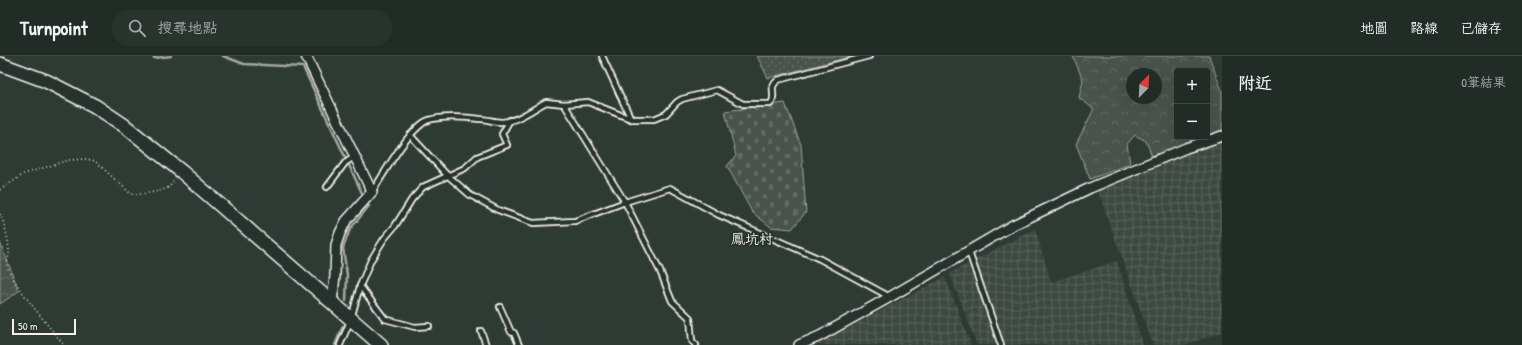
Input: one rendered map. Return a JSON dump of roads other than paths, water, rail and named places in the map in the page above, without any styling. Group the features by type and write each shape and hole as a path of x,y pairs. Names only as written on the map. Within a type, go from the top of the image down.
{"street":[{"path":"306,56 372,192 346,220 340,233 336,245 332,302"},
{"path":"0,64 46,81 95,106 141,138 381,345"},
{"path":"799,345 820,336 890,297 1013,225 1090,188 1186,148 1222,136"}],"lane":[{"path":"602,56 631,119"},
{"path":"372,192 410,135 429,119 478,118 501,122 519,117 546,102 564,104 588,102 631,119 654,119 660,118 666,114 677,102 682,99 717,90 743,104 770,104 774,97 772,88 773,85 778,80 869,56"},
{"path":"564,104 625,202 660,271 672,301 690,318 692,341 696,345"},
{"path":"340,345 351,319 360,286 371,260 412,199 423,187 465,168 477,157 508,144 502,134 510,120"},
{"path":"410,135 448,177 470,195 498,210 533,223 575,221 625,202 670,188 719,215 820,259 890,297"},
{"path":"327,187 345,163 354,157"},
{"path":"969,252 1001,345"},
{"path":"360,286 385,320 415,327 429,326"},
{"path":"500,307 511,332 514,333 519,345"},
{"path":"481,331 486,345"}],"waterway":[{"path":"154,56 154,58 171,56"},
{"path":"223,56 244,64 303,67 362,193"},
{"path":"346,301 347,275 343,248 350,229 369,206"},
{"path":"335,345 343,326"}],"district":[{"name":"鳳坑村","path":"752,239"}]}
